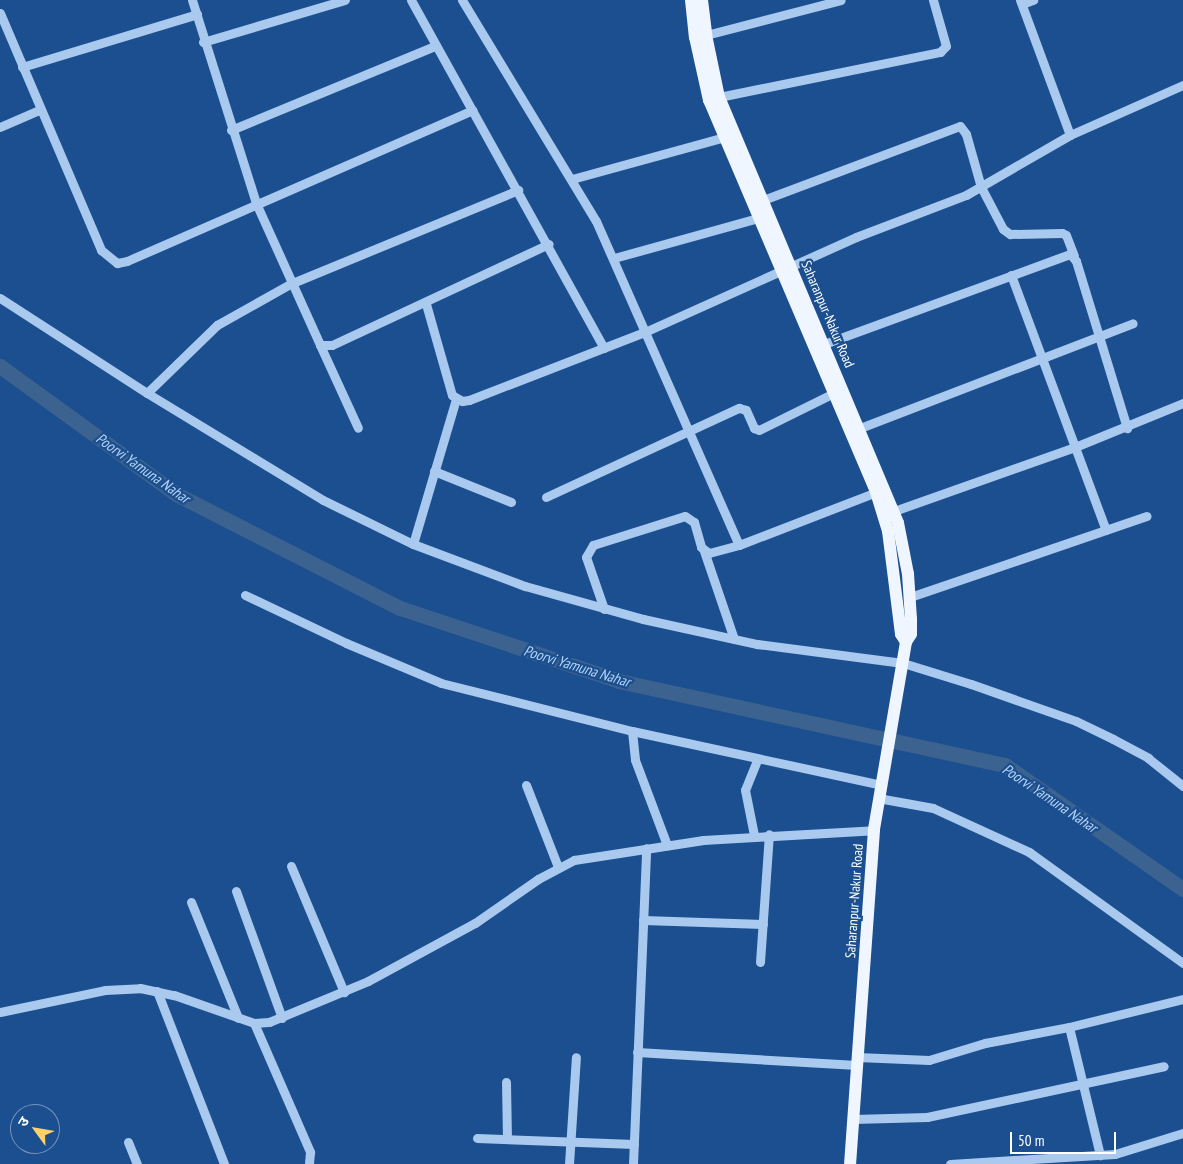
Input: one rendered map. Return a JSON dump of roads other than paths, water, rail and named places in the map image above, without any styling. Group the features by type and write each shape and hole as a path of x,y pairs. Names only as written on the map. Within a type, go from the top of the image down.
{"main road":[{"name":"Saharanpur-Nakur Road","path":"692,0 695,37 709,100 758,218 824,344 894,511 902,539 910,597 910,634 906,642 874,830 850,1164"},
{"name":"Saharanpur-Nakur Road","path":"702,0 706,36 720,97 763,200 785,269 876,492 888,531 901,634 906,642"}],"street":[{"path":"192,0 231,130 256,204 290,284 358,428"},
{"path":"204,42 345,0"},
{"path":"411,0 435,46 549,244 604,348"},
{"path":"462,0 572,178 614,258 739,545"},
{"path":"706,36 841,0"},
{"path":"720,97 940,52 946,46 934,0"},
{"path":"1033,0 1021,2 1070,135"},
{"path":"0,13 39,110 100,250 117,263 127,262 472,110"},
{"path":"22,67 197,14"},
{"path":"231,130 435,46"},
{"path":"456,399 469,400 647,331 874,229 981,187 1070,135 1183,85"},
{"path":"0,127 39,110"},
{"path":"763,200 960,126 966,134 981,187 1006,232 1062,233 1066,235 1127,428"},
{"path":"572,178 724,137"},
{"path":"148,393 217,325 290,284 518,190"},
{"path":"614,258 758,218"},
{"path":"320,345 332,346 426,304 549,244"},
{"path":"824,344 1065,254 1074,256"},
{"path":"1010,275 1043,358 1106,530"},
{"path":"0,298 148,393 324,500 413,544 525,586 604,609 734,639 903,663 1076,721 1148,758 1183,786"},
{"path":"426,304 450,390 456,399"},
{"path":"860,428 1133,323"},
{"path":"546,497 740,408 746,410 754,428 759,430 834,393"},
{"path":"413,544 456,399"},
{"path":"894,511 1127,428 1183,403"},
{"path":"434,471 511,502"},
{"path":"704,550 713,554 876,492"},
{"path":"604,609 586,556 594,546 685,516 694,522 734,639"},
{"path":"910,597 1146,516"},
{"path":"245,595 427,678 632,732 757,760 882,781"},
{"path":"632,732 636,760 667,845"},
{"path":"754,835 745,790 757,760"},
{"path":"526,784 558,867"},
{"path":"878,798 933,808 1029,852 1183,963"},
{"path":"0,1012 105,990 156,991 238,1018 254,1022 269,1022 344,992 475,924 558,867 592,856 754,835 874,830"},
{"path":"760,962 769,834"},
{"path":"633,1164 646,848"},
{"path":"291,866 344,992"},
{"path":"236,891 282,1018"},
{"path":"191,902 238,1018"},
{"path":"643,920 763,924"},
{"path":"156,991 224,1164"},
{"path":"637,1052 857,1061 929,1060 985,1043 1069,1027 1183,999"},
{"path":"254,1022 310,1152 309,1164"},
{"path":"1069,1027 1100,1155"},
{"path":"569,1164 576,1057"},
{"path":"853,1119 927,1117 1082,1082 1164,1066"},
{"path":"506,1082 507,1139"},
{"path":"950,1164 1115,1154 1183,1133"},
{"path":"478,1138 634,1144"},
{"path":"128,1142 137,1164"},
{"path":"1115,1154 1116,1164"}],"waterway":[{"name":"Poorvi Yamuna Nahar","path":"0,366 176,494 400,608 619,681 1005,765 1183,889"}]}
